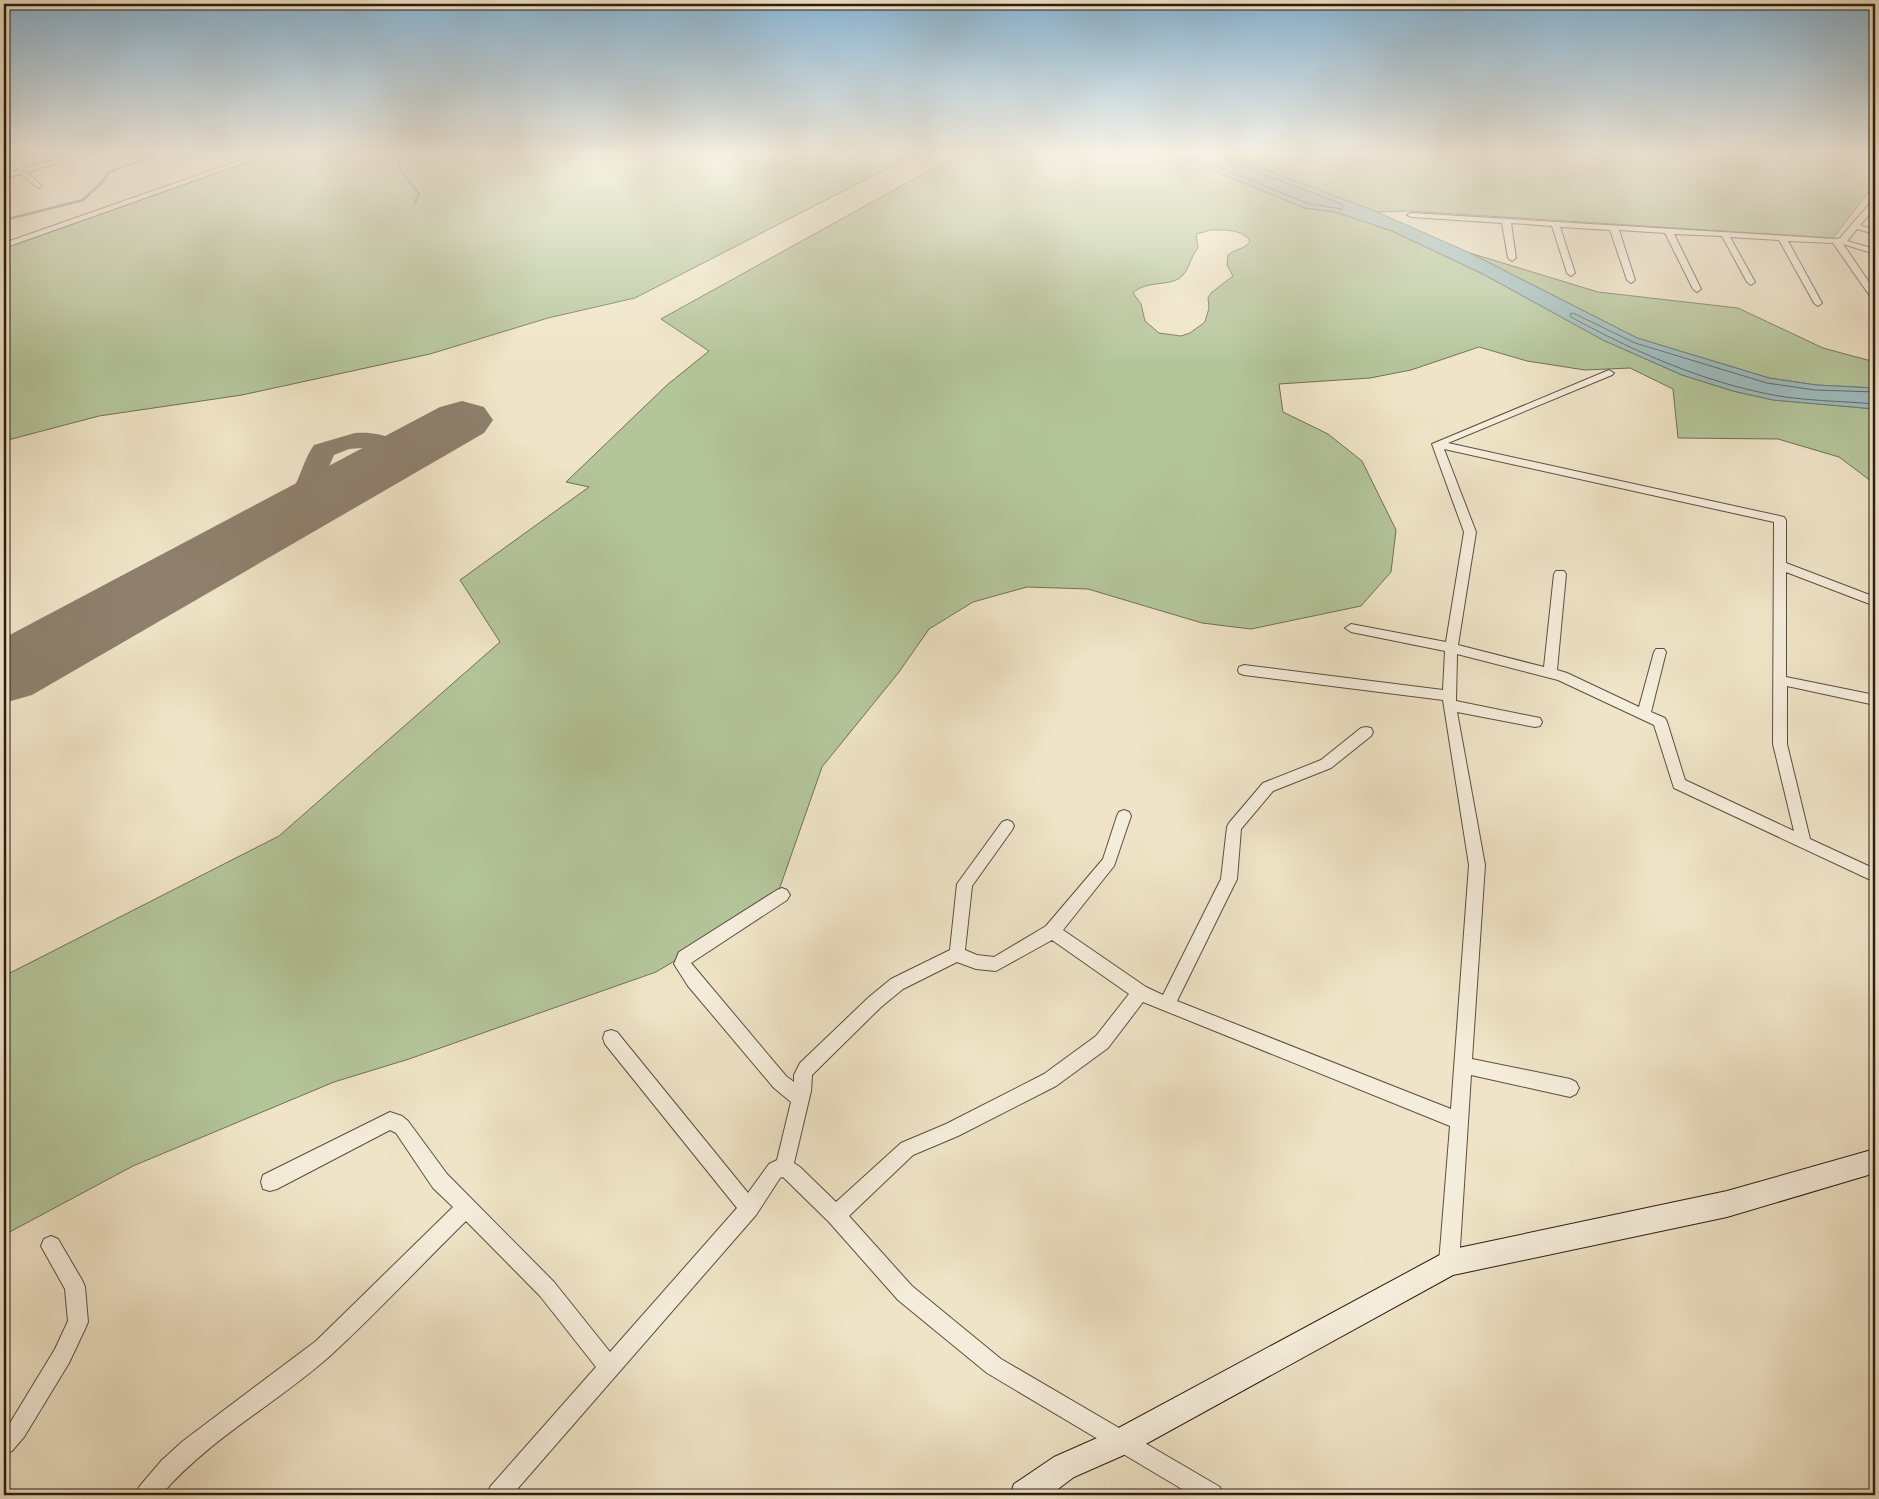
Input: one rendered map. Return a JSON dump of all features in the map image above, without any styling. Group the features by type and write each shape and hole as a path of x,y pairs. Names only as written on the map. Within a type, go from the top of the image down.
{"main road":[{"path":"1024,1495 1064,1467 1123,1441 1449,1263 1727,1204 1875,1162"}],"street":[{"path":"4,246 67,224"},
{"path":"1507,224 1512,258"},
{"path":"1571,274 1555,224 1838,241 1875,252"},
{"path":"1838,241 1855,226 1875,232"},
{"path":"1614,228 1631,280"},
{"path":"1670,232 1697,289"},
{"path":"1725,235 1751,282"},
{"path":"1783,239 1818,303"},
{"path":"1838,241 1875,297"},
{"path":"1437,444 1609,373"},
{"path":"1437,444 1780,520 1780,744 1804,842"},
{"path":"1437,444 1470,532 1451,648 1449,701 1477,865 1449,1263"},
{"path":"1780,565 1875,602"},
{"path":"1550,673 1560,574"},
{"path":"1351,628 1451,648 1562,676 1644,714 1660,722 1679,784 1875,876"},
{"path":"1644,714 1660,652"},
{"path":"1244,670 1449,701 1535,722"},
{"path":"1780,680 1875,700"},
{"path":"1167,1005 1229,879 1234,827 1268,787 1326,764 1366,732"},
{"path":"784,1168 800,1098 803,1075 806,1069 875,1002 897,984 957,954 976,962 996,964 1052,931 1109,862 1124,816"},
{"path":"957,954 965,884 1007,826"},
{"path":"782,894 685,957 682,964 694,981 780,1082 800,1098"},
{"path":"1052,931 1140,992 1167,1005 1459,1121"},
{"path":"836,1215 907,1149 952,1130 1050,1080 1102,1042 1140,992"},
{"path":"611,1038 749,1208"},
{"path":"1463,1065 1570,1088"},
{"path":"270,1182 390,1121 402,1127 440,1182 547,1289 608,1367"},
{"path":"498,1495 749,1208 775,1170 784,1168 794,1173 836,1215 905,1294 994,1366 1212,1495"},
{"path":"147,1495 170,1468 323,1348 466,1208"},
{"path":"4,1443 22,1422 62,1356 78,1322 75,1288 50,1246"}],"green space":[{"path":"72,224 779,224 635,298 548,318 430,354 242,395 99,416 4,441 4,248"},
{"path":"833,224 1371,224 1392,231 1483,274 1603,340 1682,375 1733,391 1773,400 1875,409 1875,484 1839,457 1778,439 1678,438 1673,389 1630,368 1585,370 1527,361 1479,347 1411,370 1370,378 1279,384 1283,412 1328,434 1362,461 1396,530 1391,572 1361,606 1251,629 1202,623 1088,589 1027,587 973,602 929,629 899,672 822,767 779,890 762,909 656,972 409,1059 334,1082 133,1166 4,1235 4,976 279,836 500,642 460,580 589,487 566,482 667,385 709,351 661,319","holes":["1211,230 1227,230 1243,234 1250,241 1246,246 1228,255 1227,265 1233,276 1211,293 1208,298 1209,308 1205,322 1190,333 1181,336 1159,333 1145,321 1141,304 1133,293 1145,286 1173,281 1183,275 1198,248 1196,234"]},
{"path":"1612,224 1844,224 1833,238"},
{"path":"1470,253 1598,292 1738,308 1823,348 1875,362 1875,388 1816,385 1769,378 1637,338"}],"water":[{"path":"1371,224 1404,224 1470,253 1637,338 1769,378 1816,385 1875,388 1875,409 1773,400 1733,391 1682,375 1603,340 1483,274 1392,231"}],"taxiway":[{"path":"268,528 290,511 303,495 323,450 342,443 362,440 376,441 386,444 393,449 395,455 394,462 391,468 379,480 359,489 322,498"}],"runway":[{"path":"4,674 462,420"}]}
